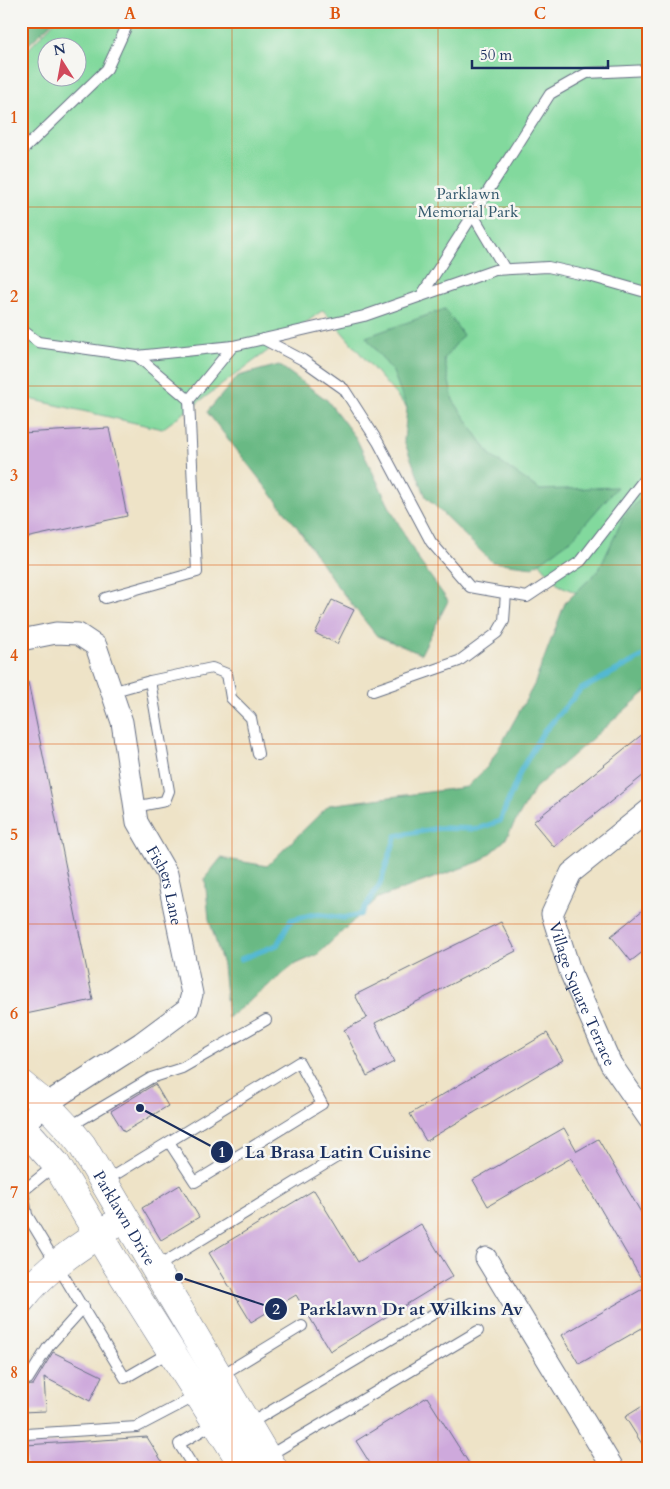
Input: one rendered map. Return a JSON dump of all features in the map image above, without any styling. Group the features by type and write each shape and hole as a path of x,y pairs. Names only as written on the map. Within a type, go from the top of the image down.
{"main road":[{"name":"Parklawn Drive","path":"21,1084 46,1104 69,1127 248,1425 262,1464"},
{"name":"Parklawn Drive","path":"22,1125 56,1164 98,1235 216,1422 262,1464"},
{"path":"21,1300 31,1288 58,1264 125,1218"}],"street":[{"name":"Fishers Lane","path":"21,640 56,633 78,634 96,646 122,722 137,822 166,874 192,994 188,1008 141,1042 46,1104 22,1125"},
{"name":"Village Square Terrace","path":"649,810 571,873 552,914 571,974 611,1064 649,1119"},
{"path":"486,1258 613,1468"}],"lane":[{"path":"21,152 107,69 129,21"},
{"path":"421,296 550,94 587,73 649,70"},
{"path":"473,214 505,269"},
{"path":"21,330 38,342 137,356 234,346 364,316 495,270 548,267 589,276 649,293"},
{"path":"263,339 303,360 344,389 378,442 431,542 470,588 528,597 581,561 649,473"},
{"path":"105,598 197,572 189,400 234,346"},
{"path":"137,356 189,400"},
{"path":"373,691 459,661 497,633 504,621 506,594"},
{"path":"111,692 150,681 212,668 227,674 231,698 251,718 258,754"},
{"path":"135,807 165,802 169,792 150,681"},
{"path":"69,1127 151,1078 182,1068 266,1020"},
{"path":"104,1183 170,1142 299,1062 322,1104 196,1182 170,1142"},
{"path":"155,1268 337,1156"},
{"path":"56,1164 22,1190 27,1216 58,1264 125,1378 171,1352"},
{"path":"248,1425 450,1304"},
{"path":"28,1379 48,1347 84,1307"},
{"path":"219,1376 302,1326"},
{"path":"262,1464 478,1331"},
{"path":"21,1441 26,1434 137,1427 198,1395"},
{"path":"194,1468 179,1444 216,1422"}],"green space":[{"path":"21,21 53,21 21,52"},
{"name":"Parklawn Memorial Park","path":"55,21 649,21 649,625 559,585 323,310 162,429 21,397 21,57 38,39 38,88 88,88 88,38 39,38"},
{"path":"445,309 463,335 444,359 453,400 491,456 540,490 617,487 572,539 533,567 492,562 426,497 404,441 407,408 393,372 366,337"},
{"path":"279,365 327,400 356,438 391,510 418,559 448,601 421,654 377,636 338,587 297,527 207,412 238,376"},
{"path":"649,490 649,689 535,788 505,840 481,861 378,898 317,955 294,965 228,1018 223,965 209,919 205,878 221,858 267,866 329,805 467,787 488,766 534,685 565,603 599,570 624,516"}],"building":[{"path":"109,428 127,516 21,539 21,433"},
{"path":"332,600 354,610 337,644 315,633"},
{"path":"28,682 93,1000 21,1015 21,683"},
{"path":"649,729 649,771 554,847 533,822"},
{"path":"649,905 649,947 631,961 611,936"},
{"path":"501,922 516,951 375,1023 394,1062 367,1076 344,1030 367,1018 355,995"},
{"path":"547,1033 563,1060 426,1141 410,1114"},
{"path":"155,1084 168,1106 124,1132 111,1111"},
{"path":"564,1128 577,1151 598,1139 649,1226 649,1324 579,1364 562,1335 646,1287 571,1158 488,1206 473,1180"},
{"path":"180,1185 199,1217 161,1240 142,1208"},
{"path":"314,1190 358,1262 421,1224 453,1276 330,1351 296,1295 251,1322 209,1253"},
{"path":"53,1352 102,1376 90,1401 44,1377 46,1411 21,1412 21,1386 33,1385"},
{"path":"427,1397 472,1468 373,1468 356,1441"},
{"path":"649,1402 649,1455 625,1417"},
{"path":"147,1437 166,1468 26,1468 26,1445"}],"waterway":[{"path":"241,959 277,945 291,920 315,914 344,918 361,914 380,884 396,836 439,828 477,829 500,821 521,770 542,734 580,690 649,653"}],"place":[{"name":"La Brasa Latin Cuisine","path":"140,1108"},
{"name":"Parklawn Dr at Wilkins Av","path":"179,1277"}]}
